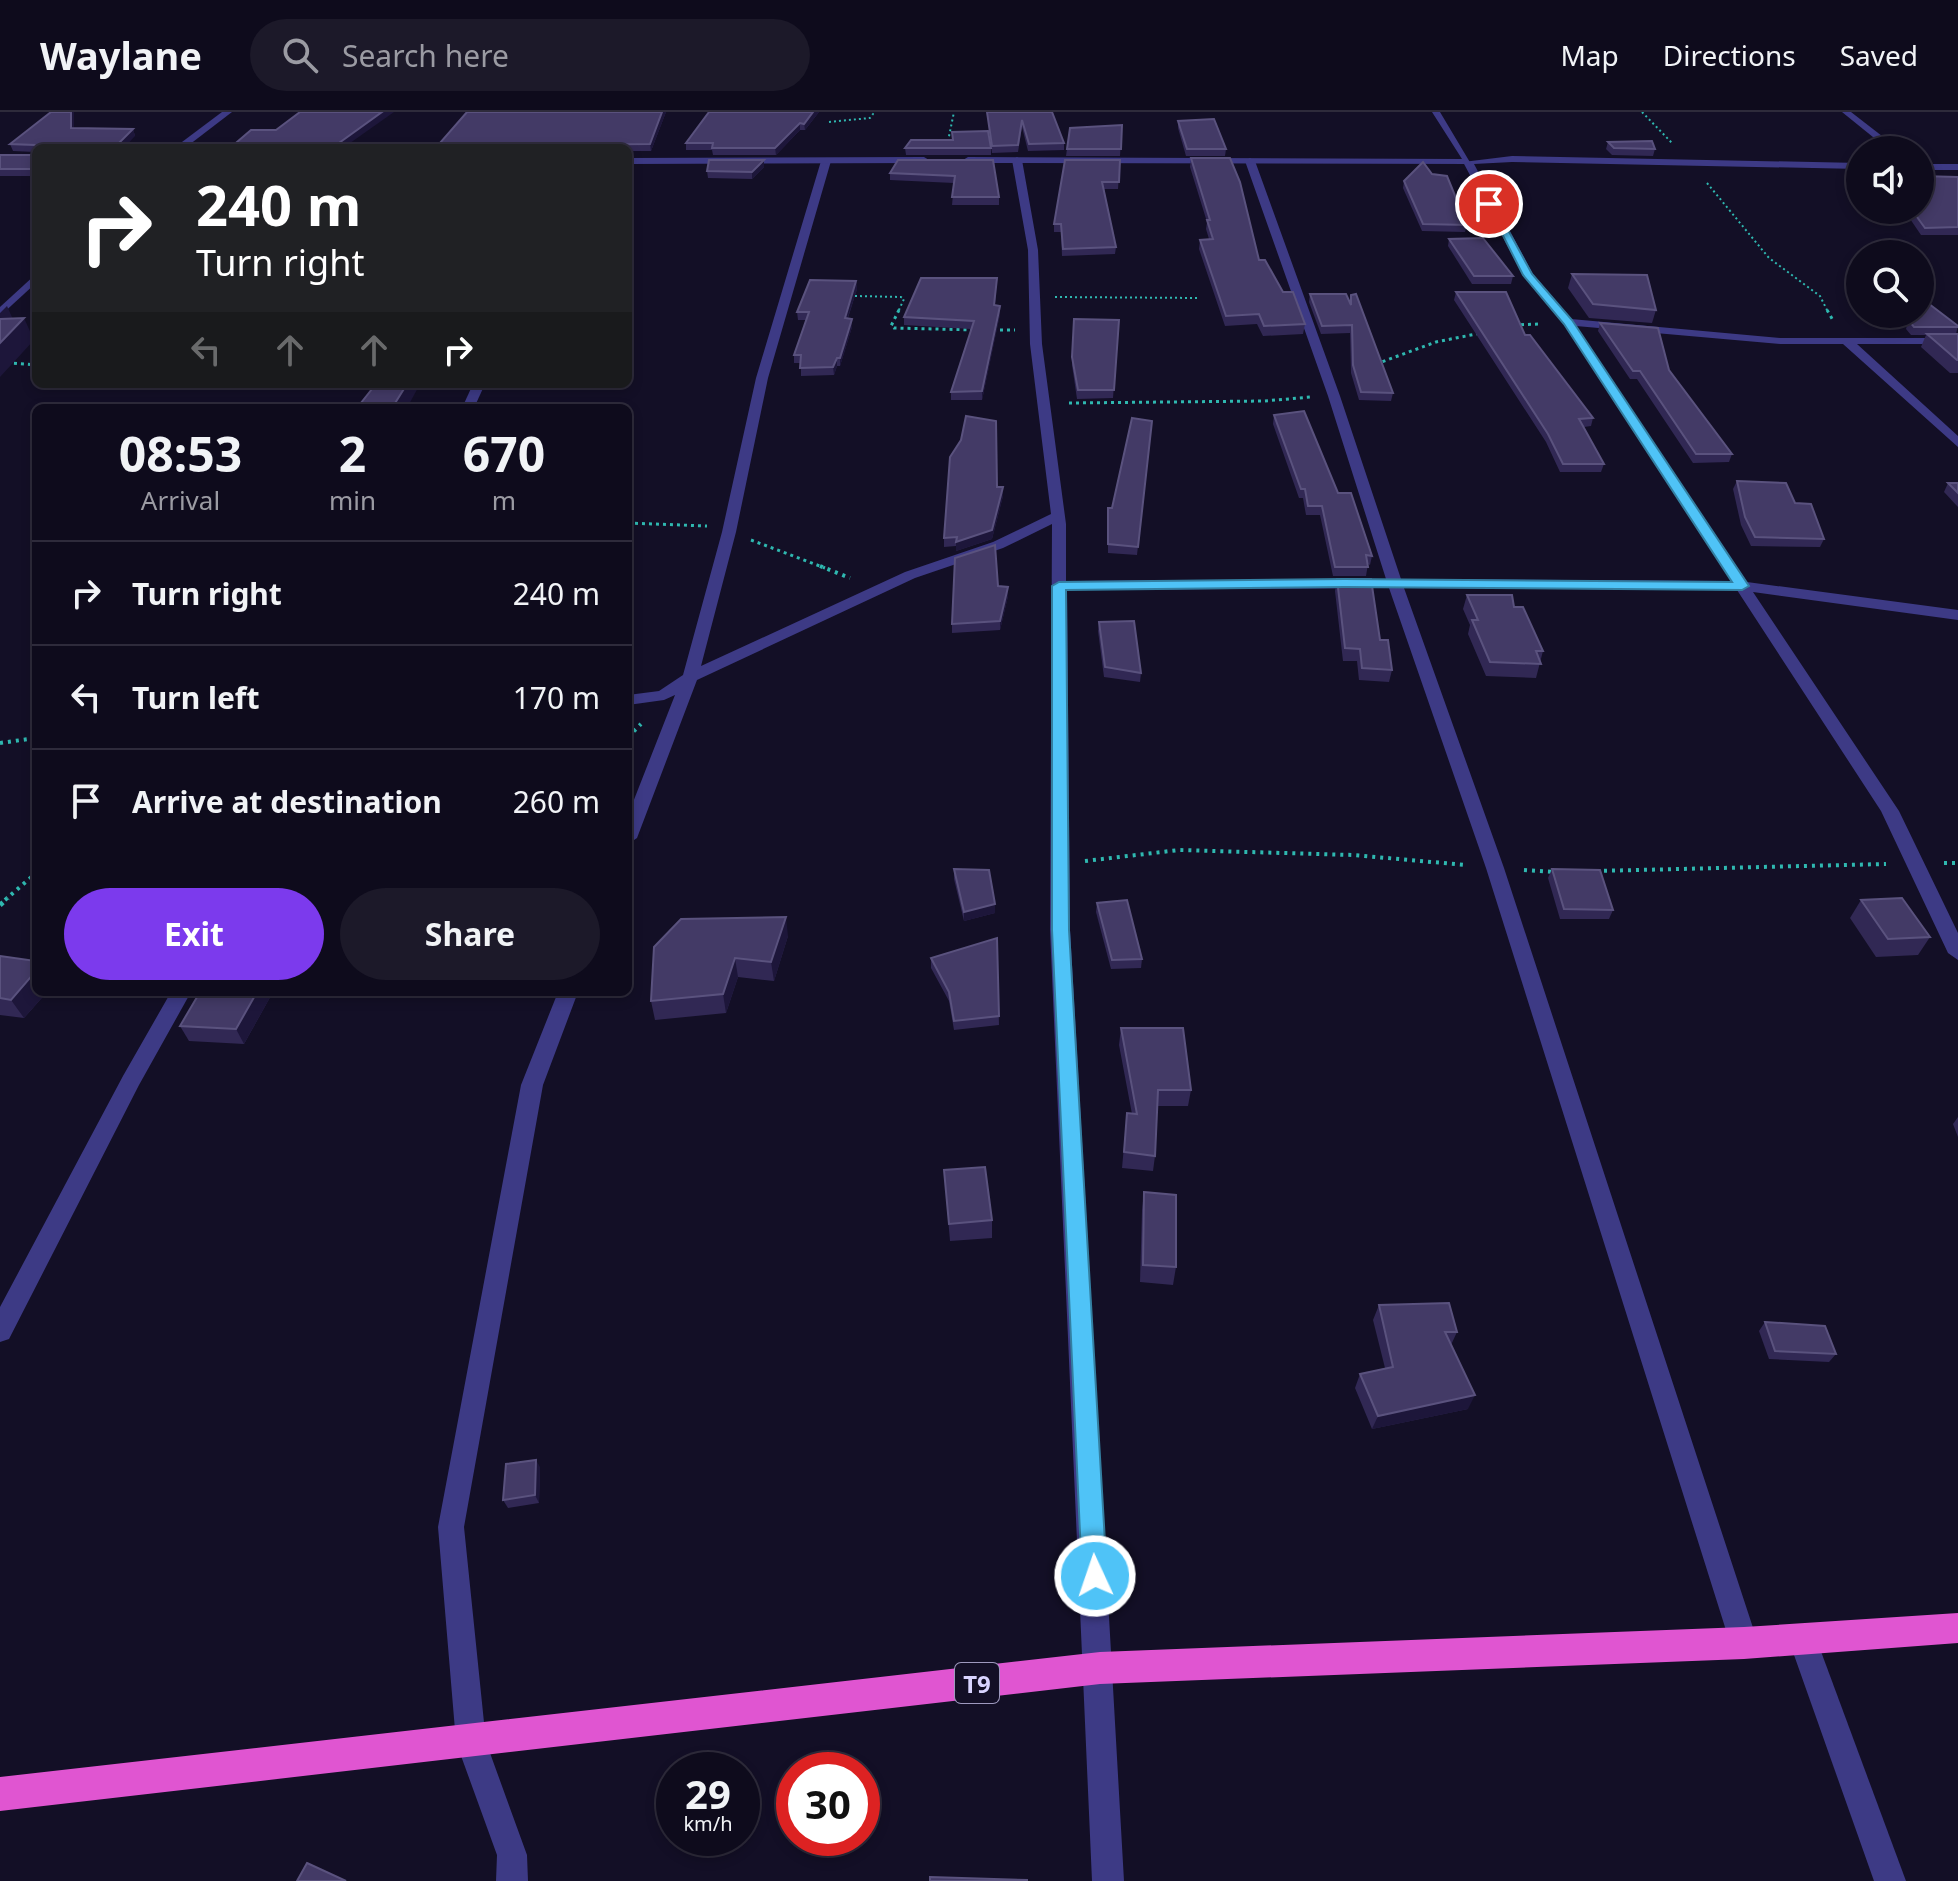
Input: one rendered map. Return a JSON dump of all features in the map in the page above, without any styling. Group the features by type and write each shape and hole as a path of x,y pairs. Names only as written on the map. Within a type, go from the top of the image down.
{"highway":[{"name":"T9","path":"0,1794 1100,1668 1744,1643 1958,1628"}],"street":[{"path":"184,144 228,112"},
{"path":"1436,112 1468,162 1528,275 1568,322 1890,811 1958,953"},
{"path":"1846,112 1877,136"},
{"path":"945,160 1468,162 1512,159 1846,166"},
{"path":"632,161 930,160"},
{"path":"1017,160 1033,250 1036,330 1058,516 1060,930 1100,1668 1108,1881"},
{"path":"632,828 690,677 729,532 762,378 826,161"},
{"path":"1250,161 1334,396 1395,583 1495,868 1744,1643"},
{"path":"1934,167 1958,167"},
{"path":"0,313 32,281"},
{"path":"1568,322 1780,341 1958,341"},
{"path":"1844,339 1958,443"},
{"path":"632,699 664,695 690,677 910,575 998,545 1058,516"},
{"path":"1059,586 1395,583 1742,586 1958,615"},
{"path":"0,1331 130,1082 179,996"},
{"path":"512,1881 512,1855 471,1742 451,1527 532,1085 566,996"},
{"path":"1802,1638 1890,1881"}],"path":[{"path":"829,122 870,118 873,114 870,112"},
{"path":"945,160 954,112"},
{"path":"1642,112 1667,135 1675,150 1769,258 1820,296 1844,339"},
{"path":"855,296 904,299 891,326 894,328 976,330"},
{"path":"1034,297 1200,298"},
{"path":"991,330 1036,330"},
{"path":"0,362 32,365"},
{"path":"632,523 703,524 853,579"},
{"path":"0,743 32,739"},
{"path":"0,905 32,877"}],"building":[{"path":"51,112 71,112 71,128 133,129 118,144 10,144"},
{"path":"300,112 382,112 338,144 235,144 251,130 276,130"},
{"path":"467,112 662,112 650,144 439,144"},
{"path":"709,112 813,112 804,124 800,123 775,148 712,148 713,143 686,143"},
{"path":"987,112 1052,112 1064,143 1029,144 1022,120 1018,145 992,146"},
{"path":"1214,119 1226,149 1187,149 1178,121"},
{"path":"1122,125 1121,149 1067,149 1070,128"},
{"path":"988,131 991,148 905,148 911,140 953,140 952,132"},
{"path":"1652,141 1655,149 1614,148 1608,142"},
{"path":"0,155 32,155 32,169 0,169"},
{"path":"1191,158 1230,158 1240,182 1259,260 1265,260 1283,292 1293,292 1305,324 1264,326 1259,314 1226,316 1200,240 1213,239"},
{"path":"709,160 764,160 752,172 707,171"},
{"path":"898,160 993,160 999,197 952,197 955,176 890,173"},
{"path":"1065,160 1120,160 1119,182 1102,182 1116,247 1063,249 1061,224 1054,224"},
{"path":"1423,162 1432,174 1447,176 1467,225 1423,224 1404,181"},
{"path":"1934,176 1958,177 1958,227 1925,228 1922,224 1934,224"},
{"path":"1483,238 1513,276 1474,276 1449,239"},
{"path":"1572,274 1647,275 1656,310 1593,304"},
{"path":"921,278 997,278 994,305 1000,306 982,391 951,392 974,321 904,317"},
{"path":"810,280 856,281 845,318 852,319 840,358 833,367 800,368 801,355 794,355 809,312 797,312"},
{"path":"1456,292 1506,292 1525,335 1530,335 1593,418 1579,419 1604,464 1563,464 1548,434"},
{"path":"1310,294 1346,294 1351,305 1351,295 1356,294 1393,393 1361,392 1353,365 1352,325 1322,326"},
{"path":"1934,308 1958,326 1934,327"},
{"path":"24,318 0,343 0,319"},
{"path":"1074,319 1119,320 1114,390 1078,390 1072,357"},
{"path":"1600,323 1658,328 1669,370 1732,454 1696,454 1640,371 1633,371"},
{"path":"1927,334 1958,334 1958,360 1957,360"},
{"path":"373,388 404,388 394,404 360,404"},
{"path":"1304,411 1338,493 1351,493 1372,556 1366,555 1368,567 1335,567 1322,506 1308,506 1305,489 1301,489 1274,415"},
{"path":"966,416 996,421 997,487 1003,487 992,530 956,542 957,537 944,538 950,457 961,440"},
{"path":"1132,418 1152,421 1138,547 1108,544 1108,508 1112,508"},
{"path":"1737,481 1786,483 1795,503 1811,504 1824,539 1755,537 1745,517"},
{"path":"1948,483 1958,483 1958,493"},
{"path":"995,545 998,586 1008,587 1000,621 952,624 955,558"},
{"path":"1337,579 1371,579 1380,640 1388,640 1392,670 1362,668 1360,649 1345,648"},
{"path":"1467,595 1512,595 1514,607 1523,607 1543,651 1536,651 1541,664 1490,662 1472,620 1478,620"},
{"path":"1134,621 1141,673 1105,667 1099,622"},
{"path":"954,869 989,870 995,904 964,912"},
{"path":"1552,869 1600,870 1613,910 1564,909"},
{"path":"1902,898 1930,937 1888,939 1861,900"},
{"path":"1127,900 1142,959 1112,960 1097,903"},
{"path":"786,917 771,962 735,958 723,994 651,1001 654,947 681,919"},
{"path":"997,938 999,1016 954,1021 949,992 931,958"},
{"path":"0,956 32,960 32,976 11,1000 0,998"},
{"path":"198,996 255,996 236,1029 180,1026"},
{"path":"1121,1028 1183,1028 1191,1090 1158,1090 1155,1156 1124,1152 1127,1113 1137,1114"},
{"path":"985,1167 992,1220 949,1224 944,1170"},
{"path":"1144,1192 1176,1195 1176,1267 1143,1265"},
{"path":"1449,1303 1457,1332 1445,1332 1475,1395 1378,1416 1360,1374 1393,1367 1379,1305"},
{"path":"1765,1322 1825,1326 1836,1354 1775,1351"},
{"path":"536,1460 535,1495 503,1500 506,1464"},
{"path":"307,1863 346,1881 297,1881"},
{"path":"930,1877 1027,1880 1027,1881 930,1881"}],"route":[{"path":"1095,1576 1060,930 1059,586 1345,583 1742,586 1568,322 1528,275 1489,204"}]}
